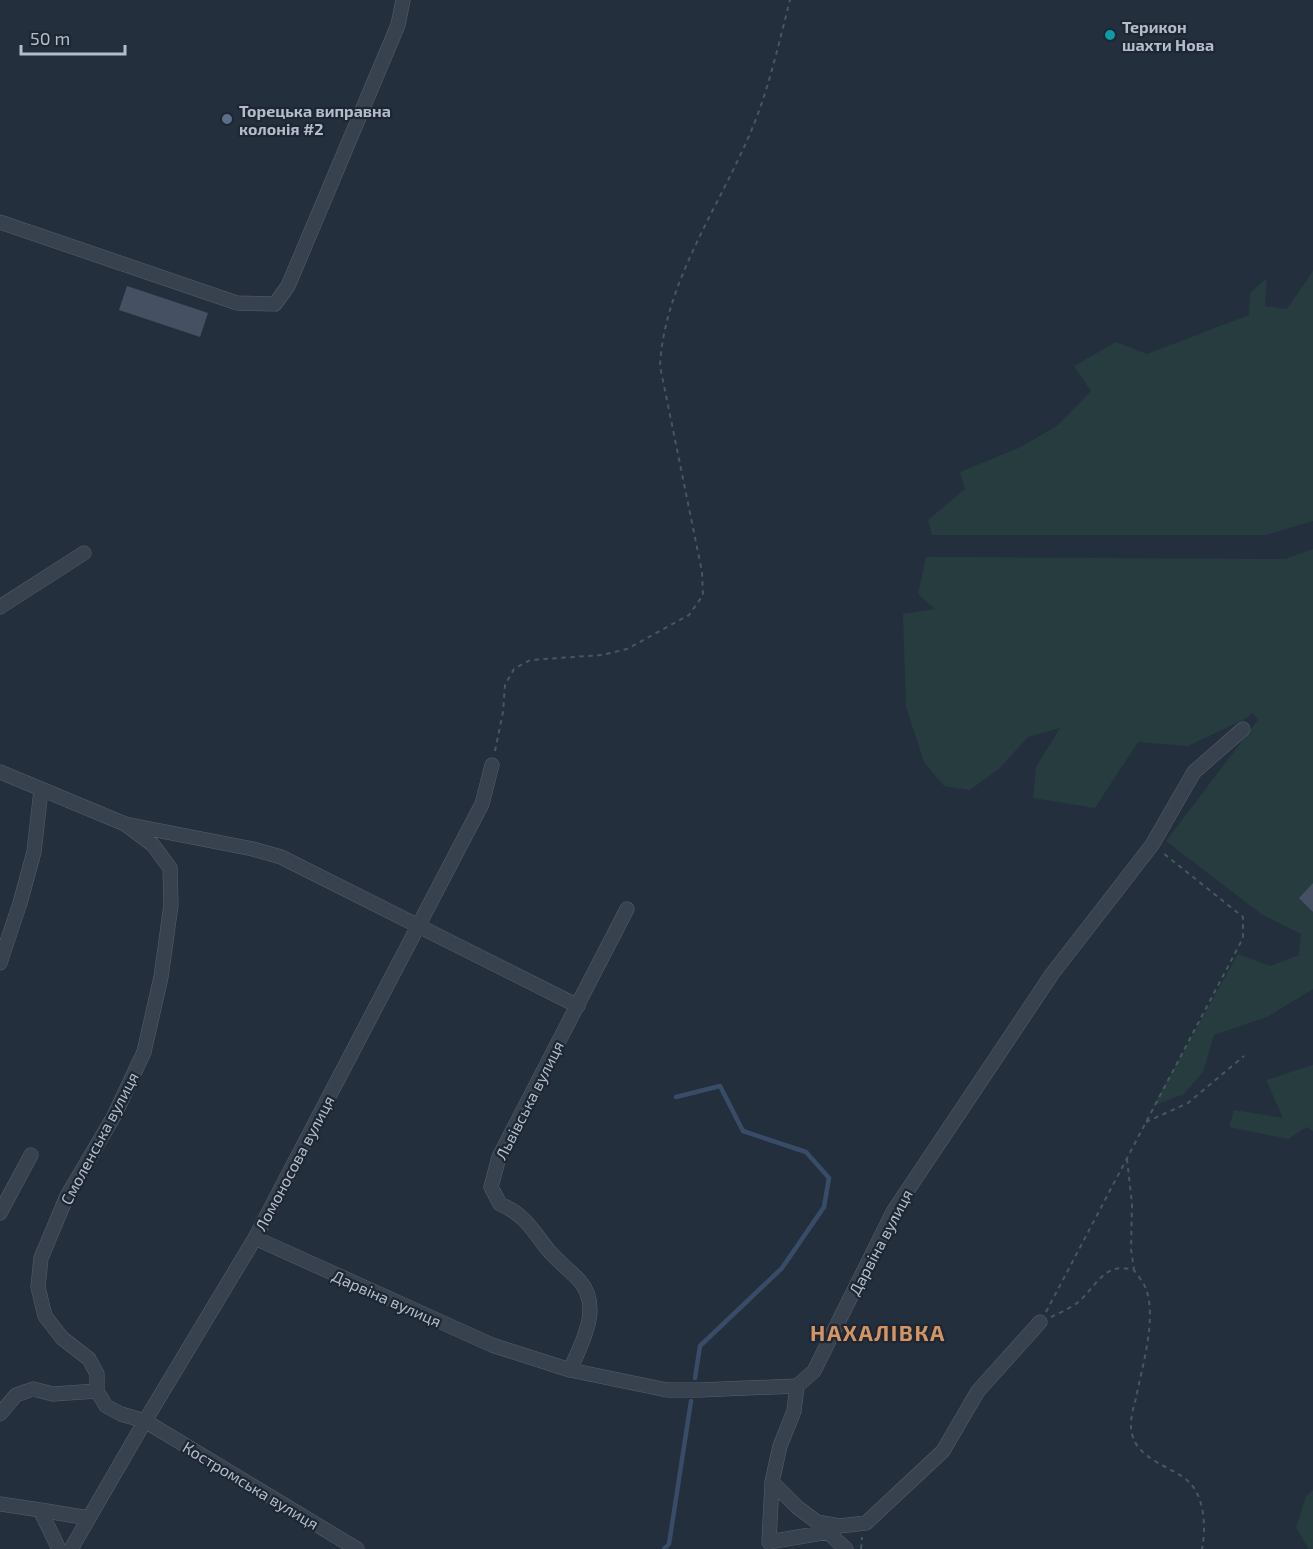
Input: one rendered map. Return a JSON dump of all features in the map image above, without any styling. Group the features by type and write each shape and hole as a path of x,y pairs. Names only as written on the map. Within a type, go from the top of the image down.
{"street":[{"path":"0,222 237,303 275,304 288,286 307,243 398,25 403,0"},
{"path":"0,607 84,553"},
{"name":"Дарвіна вулиця","path":"255,1238 492,1346 570,1370 667,1390 797,1386 814,1371 893,1212 1052,974 1152,845 1194,772 1243,729"},
{"name":"Ломоносова вулиця","path":"71,1549 145,1420 255,1238 482,804 492,765"},
{"path":"0,772 125,825 253,849 281,857 419,924 578,1006"},
{"path":"0,963 34,852 41,790"},
{"name":"Смоленська вулиця","path":"97,1391 97,1374 88,1359 62,1338 45,1316 38,1287 41,1258 67,1196 114,1116 144,1052 161,977 171,905 170,868 153,845 125,825"},
{"name":"Львівська вулиця","path":"570,1370 590,1320 590,1298 581,1282 549,1250 534,1229 515,1210 500,1204 491,1187 498,1157 627,909"},
{"path":"0,1213 31,1155"},
{"path":"817,1522 839,1526 866,1523 943,1450 978,1391 1040,1322"},
{"path":"797,1386 794,1411 780,1446 772,1482 769,1542 828,1532"},
{"path":"0,1414 16,1395 33,1389 53,1394 97,1391 106,1406 121,1414 145,1420"},
{"name":"Костромська вулиця","path":"145,1420 357,1549"},
{"path":"772,1482 846,1549"},
{"path":"0,1504 89,1518"},
{"path":"40,1510 59,1549"}],"path":[{"path":"492,765 503,712 505,685 514,669 530,660 602,655 627,649 689,615 703,595 702,572 660,366 662,342 669,310 704,228 750,135 770,76 790,0"},
{"path":"1040,1322 1243,938 1243,917 1152,845"},
{"path":"1146,1122 1188,1103 1244,1056"},
{"path":"1127,1159 1132,1204 1131,1249 1134,1270 1146,1290 1150,1323 1132,1417 1132,1434 1137,1446 1148,1457 1190,1483 1202,1506 1204,1537 1202,1549"},
{"path":"1040,1322 1076,1304 1107,1272 1122,1266 1134,1270"}],"green space":[{"path":"1313,271 1313,521 1266,535 932,535 928,520 965,489 960,472 1021,447 1058,425 1091,391 1074,366 1116,342 1147,354 1249,315 1250,293 1267,278 1265,306 1287,309"},
{"path":"1313,549 1313,989 1267,1017 1214,1035 1203,1072 1184,1094 1153,1106 1238,954 1270,966 1299,955 1301,934 1261,914 1166,841 1258,720 1252,713 1247,718 1188,746 1138,742 1095,808 1033,798 1036,767 1060,728 1028,737 1000,768 970,790 944,786 924,762 906,707 903,614 935,609 918,594 926,557 1285,559"},
{"path":"1313,1065 1313,1131 1307,1127 1288,1139 1229,1127 1234,1110 1283,1118 1266,1080"},
{"path":"1313,1490 1313,1549 1309,1549 1296,1528 1306,1496"}],"building":[{"path":"127,286 208,313 200,337 119,310"},
{"path":"1313,883 1313,912 1299,898"}],"waterway":[{"path":"676,1097 720,1086 743,1131 806,1152 829,1178 824,1207 782,1268 700,1346 695,1378"},
{"path":"664,1549 669,1544 691,1401"}],"place":[{"name":"Терикон шахти Нова","path":"1110,35"},
{"name":"Торецька виправна колонія #2","path":"227,119"}],"district":[{"name":"НАХАЛІВКА","path":"878,1332"}]}
